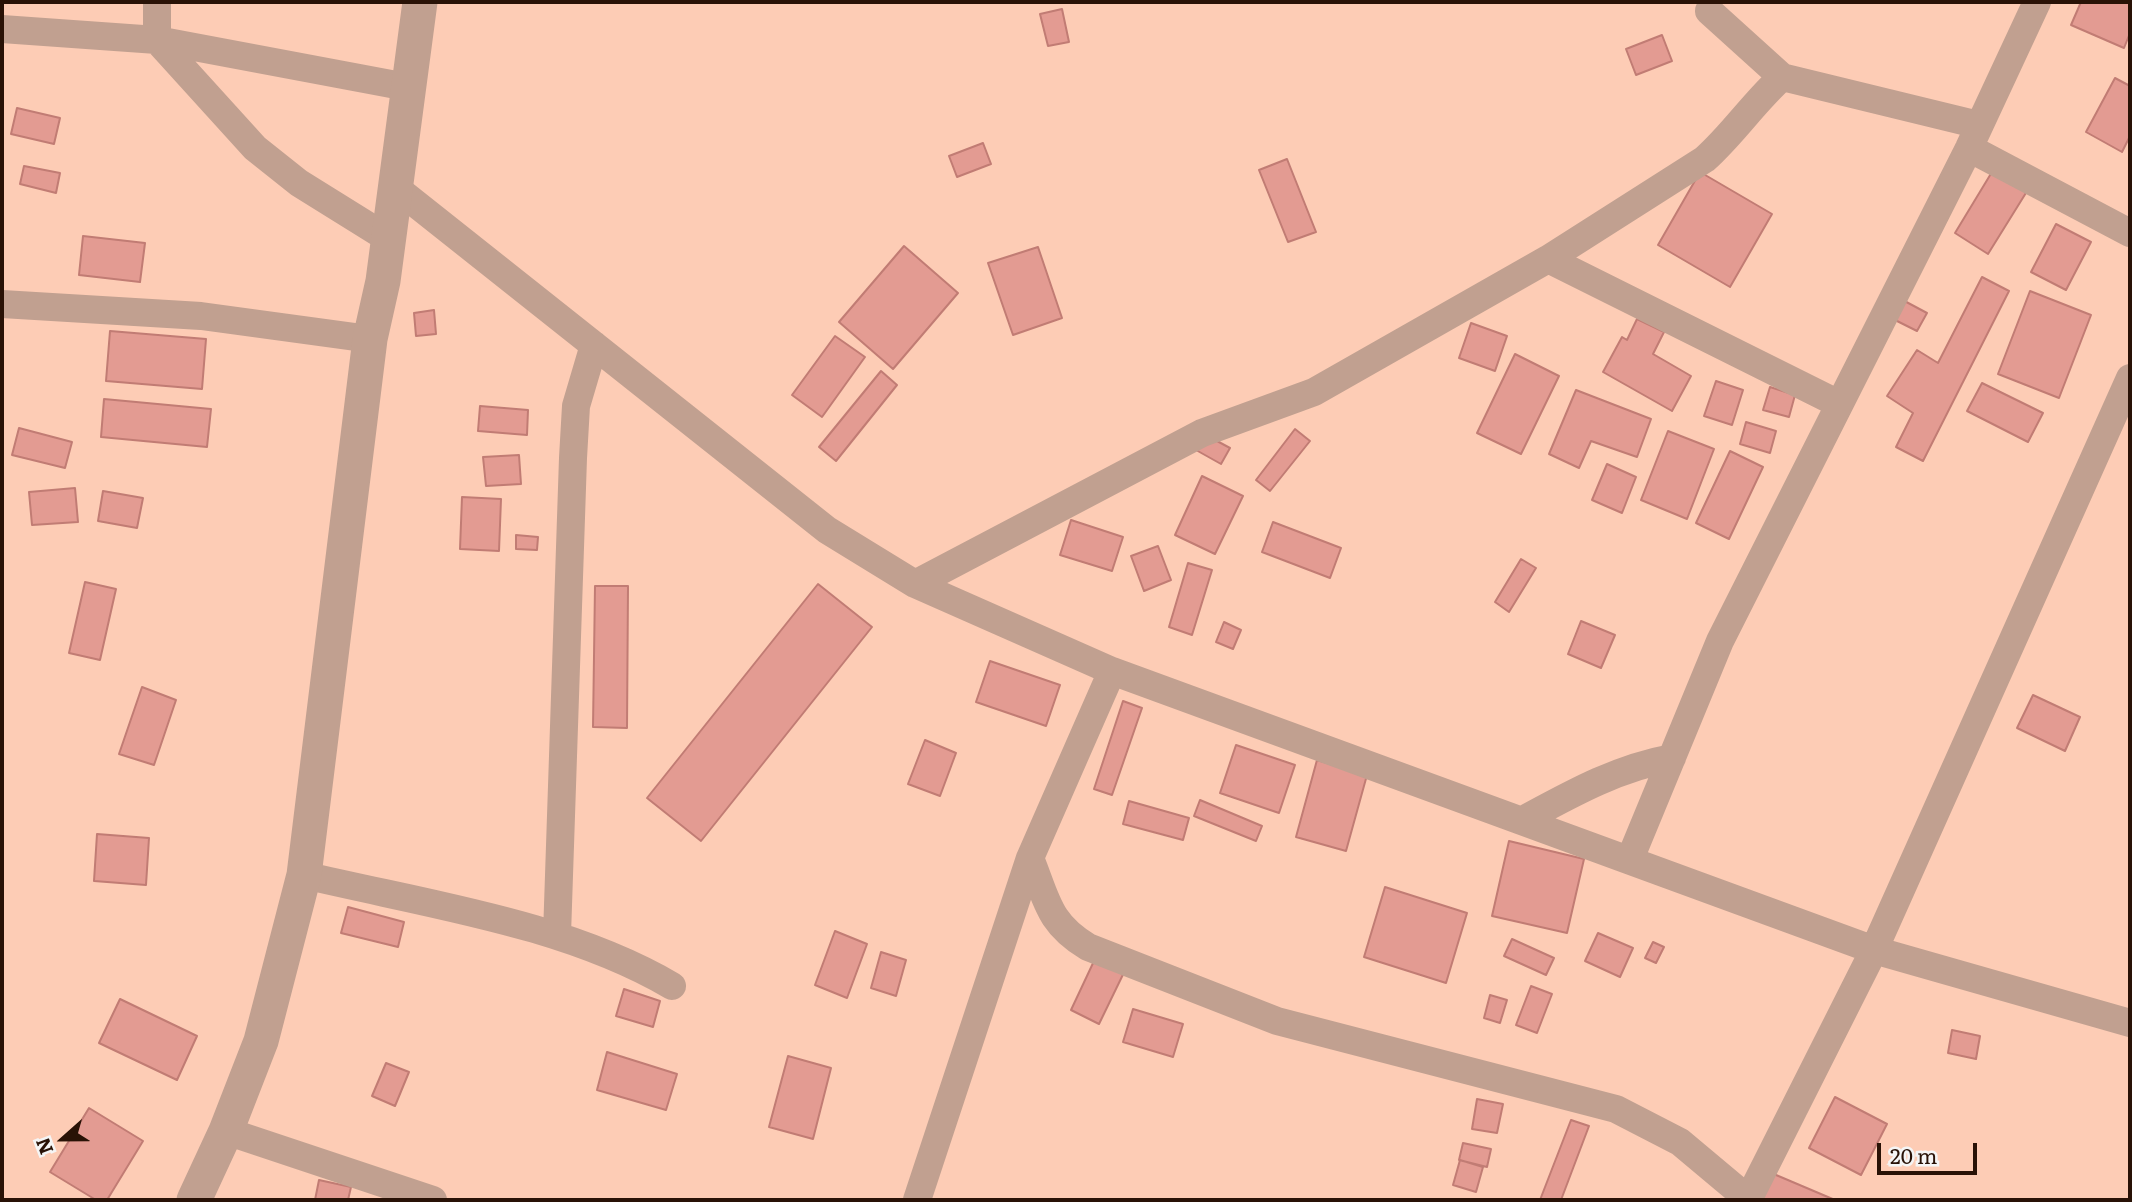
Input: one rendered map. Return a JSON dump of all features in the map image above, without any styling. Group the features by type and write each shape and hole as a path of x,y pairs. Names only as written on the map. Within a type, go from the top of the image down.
{"street":[{"path":"157,2 157,40 255,148 299,183 389,239"},
{"path":"194,1200 226,1131 261,1041 304,875 370,338 389,239 420,2"},
{"path":"1630,859 1720,641 1974,137 2037,2"},
{"path":"1709,11 1782,77 1974,137 2130,233"},
{"path":"2,29 157,40 407,86"},
{"path":"915,584 1202,433 1314,392 1548,260 1704,159 1723,143 1759,98 1782,77"},
{"path":"396,188 827,530 915,584 1112,671 1874,950 2130,1023"},
{"path":"1548,260 1839,404"},
{"path":"2,304 201,316 370,338"},
{"path":"557,935 576,406 594,345"},
{"path":"1030,858 1054,919 1065,933 1088,947 1277,1020 1616,1109 1654,1126 1680,1142 1748,1200 1874,950 2130,378"},
{"path":"917,1200 1030,858 1112,671"},
{"path":"1522,820 1593,782 1634,765 1671,758"},
{"path":"304,875 557,935 634,964 672,986"},
{"path":"226,1131 433,1200"}],"shaded area":[{"path":"2,2 2130,2 2130,1200 2,1200"}],"building":[{"path":"2081,2 2130,2 2130,33 2124,48 2071,25"},
{"path":"1062,9 1069,42 1048,46 1040,14"},
{"path":"1662,35 1672,61 1636,75 1626,49"},
{"path":"2115,78 2130,86 2130,136 2122,152 2086,132"},
{"path":"17,108 60,118 54,144 11,134"},
{"path":"983,143 991,164 957,177 949,156"},
{"path":"1287,159 1316,232 1288,242 1259,170"},
{"path":"24,166 60,173 56,193 20,184"},
{"path":"1995,167 2029,188 1988,254 1955,233"},
{"path":"1700,172 1772,214 1730,287 1658,245"},
{"path":"2056,224 2091,242 2066,290 2031,272"},
{"path":"83,236 145,243 140,282 79,275"},
{"path":"904,246 958,293 893,369 839,322"},
{"path":"1038,247 1062,318 1013,335 988,263"},
{"path":"1982,277 2009,291 1923,461 1896,447 1913,413 1887,396 1917,350 1938,363"},
{"path":"2030,291 2091,315 2059,398 1998,374"},
{"path":"1897,297 1927,313 1917,331 1887,316"},
{"path":"434,310 436,334 416,336 414,313"},
{"path":"1637,319 1664,332 1653,354 1691,376 1672,411 1603,372 1622,337 1627,340"},
{"path":"1471,323 1507,336 1495,371 1459,358"},
{"path":"110,331 206,339 202,389 106,381"},
{"path":"835,336 865,357 822,417 792,395"},
{"path":"1515,354 1559,376 1521,454 1477,433"},
{"path":"881,371 897,385 836,461 819,447"},
{"path":"1716,381 1743,390 1732,425 1704,416"},
{"path":"1982,383 2043,413 2028,442 1967,411"},
{"path":"1770,387 1795,395 1789,417 1763,410"},
{"path":"1576,390 1651,419 1637,457 1591,441 1579,468 1549,454"},
{"path":"104,399 211,409 207,447 101,437"},
{"path":"480,406 528,410 527,435 478,431"},
{"path":"1746,422 1776,431 1770,453 1740,444"},
{"path":"19,428 72,442 65,468 12,455"},
{"path":"1295,429 1310,441 1270,491 1256,480"},
{"path":"1668,431 1714,449 1687,519 1641,500"},
{"path":"1204,434 1230,448 1221,464 1196,450"},
{"path":"1730,451 1763,467 1729,539 1696,523"},
{"path":"519,455 521,484 486,486 483,457"},
{"path":"1607,464 1636,477 1622,513 1592,500"},
{"path":"1202,476 1243,496 1215,554 1175,535"},
{"path":"75,488 78,522 32,525 29,492"},
{"path":"103,491 143,498 137,528 98,521"},
{"path":"462,497 501,499 499,551 460,549"},
{"path":"1071,520 1123,537 1112,571 1060,555"},
{"path":"1273,522 1341,548 1330,578 1262,552"},
{"path":"516,535 538,537 537,550 516,549"},
{"path":"1158,546 1171,580 1144,591 1131,556"},
{"path":"1521,559 1536,568 1509,612 1495,602"},
{"path":"1188,563 1212,570 1192,635 1169,627"},
{"path":"85,582 116,589 100,660 69,653"},
{"path":"818,584 872,627 701,841 647,798"},
{"path":"595,586 628,586 627,728 593,727"},
{"path":"1581,621 1615,635 1601,668 1568,654"},
{"path":"1224,622 1241,630 1233,649 1216,642"},
{"path":"990,661 1060,685 1046,726 976,702"},
{"path":"142,687 176,700 154,765 119,754"},
{"path":"2033,695 2080,717 2065,751 2017,728"},
{"path":"1123,701 1142,708 1112,795 1094,789"},
{"path":"925,740 956,753 940,796 908,784"},
{"path":"1236,745 1295,765 1279,813 1220,793"},
{"path":"1317,760 1367,775 1346,851 1296,837"},
{"path":"1200,800 1262,826 1256,841 1194,816"},
{"path":"1129,801 1189,818 1183,840 1123,824"},
{"path":"97,834 149,838 146,885 94,881"},
{"path":"1509,841 1584,859 1567,933 1492,916"},
{"path":"1385,887 1467,913 1446,983 1364,957"},
{"path":"348,907 404,922 398,947 341,933"},
{"path":"835,931 867,944 847,998 815,985"},
{"path":"1598,933 1633,948 1620,977 1585,961"},
{"path":"1512,939 1554,958 1546,975 1504,956"},
{"path":"1653,942 1664,947 1656,963 1645,958"},
{"path":"1102,944 1131,958 1099,1024 1071,1010"},
{"path":"881,952 906,960 896,996 871,988"},
{"path":"1531,986 1552,994 1537,1033 1516,1025"},
{"path":"624,989 660,1001 653,1027 616,1016"},
{"path":"1490,995 1507,1000 1500,1023 1484,1018"},
{"path":"120,999 197,1036 177,1080 99,1043"},
{"path":"1133,1009 1183,1024 1173,1057 1123,1042"},
{"path":"1952,1030 1980,1036 1976,1059 1948,1053"},
{"path":"607,1052 677,1074 666,1110 597,1090"},
{"path":"788,1056 831,1068 813,1139 769,1127"},
{"path":"386,1063 409,1072 395,1106 372,1096"},
{"path":"1835,1097 1887,1124 1861,1175 1809,1148"},
{"path":"1477,1099 1503,1104 1497,1133 1472,1129"},
{"path":"89,1108 143,1141 107,1200 96,1200 50,1172"},
{"path":"1571,1120 1589,1126 1561,1200 1540,1200"},
{"path":"1463,1143 1491,1149 1487,1167 1459,1160"},
{"path":"1460,1160 1483,1167 1476,1192 1453,1185"},
{"path":"1769,1172 1835,1200 1758,1200"},
{"path":"319,1180 351,1187 348,1200 315,1200"}]}
